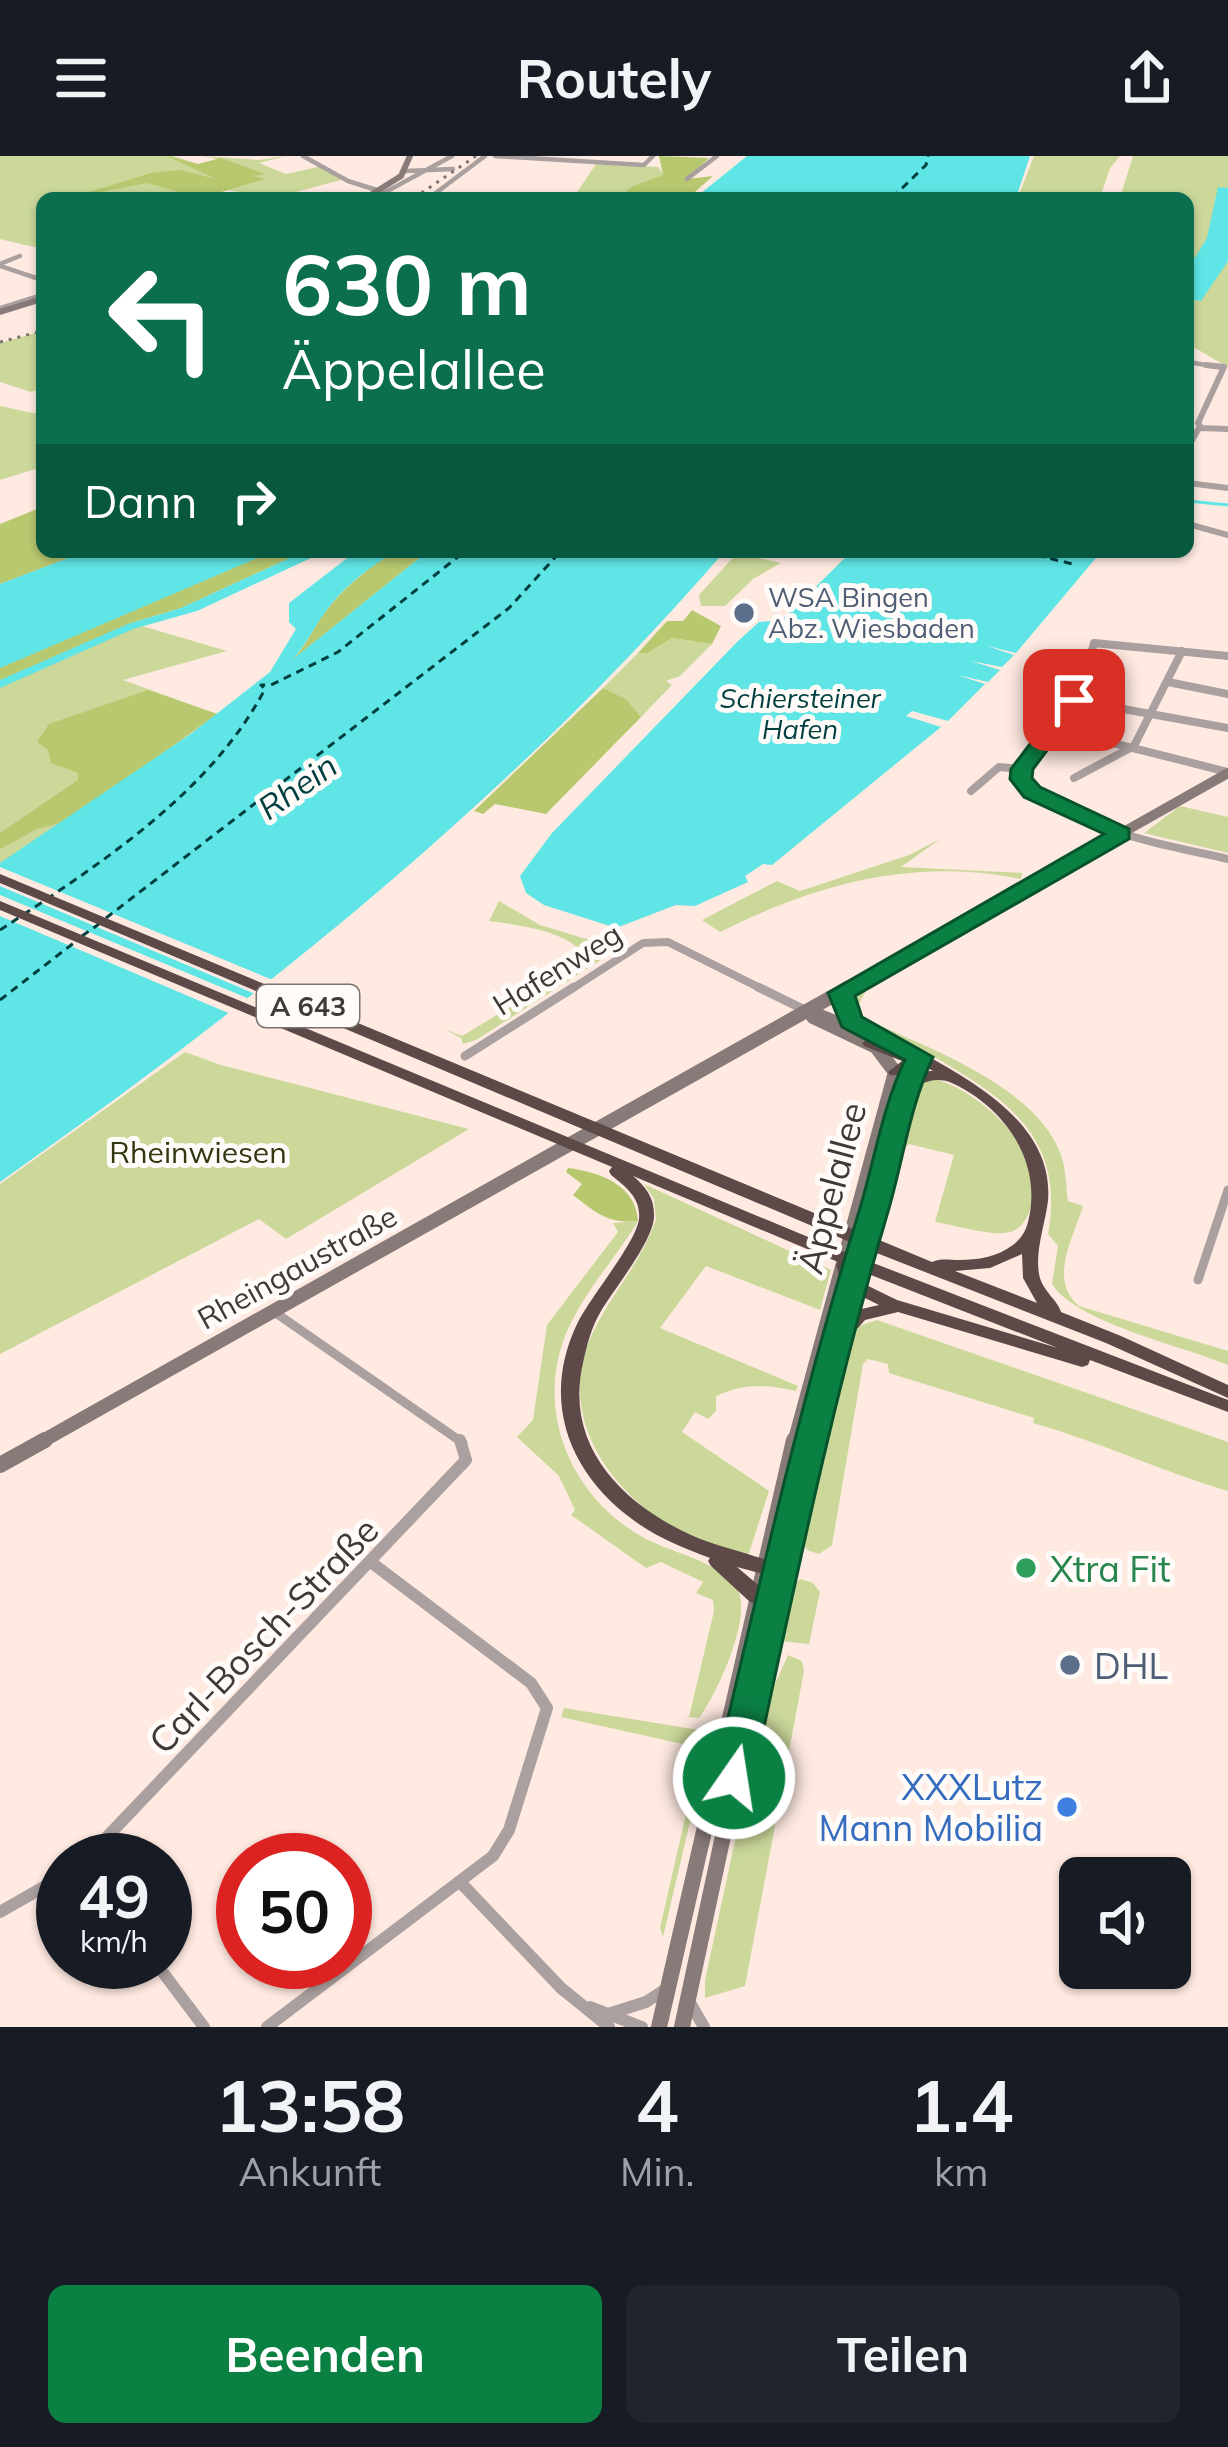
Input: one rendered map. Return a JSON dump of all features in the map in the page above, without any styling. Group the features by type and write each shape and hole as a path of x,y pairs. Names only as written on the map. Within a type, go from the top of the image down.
{"highway":[{"name":"A 643","path":"0,878 619,1126 875,1246 1115,1340 1227,1402"},
{"name":"A 643","path":"0,905 838,1259 1227,1402"},
{"path":"865,1036 949,1075 1003,1114 1031,1150 1043,1201 1028,1271 1035,1292 1056,1311 1115,1340"},
{"path":"900,1078 916,1060"},
{"path":"900,1078 949,1075"},
{"path":"589,1152 635,1184 648,1210 638,1241 581,1334 568,1386 572,1423 585,1456 606,1487 653,1525 736,1574 757,1596"},
{"path":"875,1246 932,1262 969,1266 1012,1253 1034,1233"},
{"path":"838,1259 853,1285 901,1308 1227,1402"},
{"path":"832,1346 859,1315 901,1308"},
{"path":"701,1550 772,1568"}],"main road":[{"path":"381,192 405,171 410,156"},
{"path":"0,310 36,299"},
{"name":"Rheingaustraße","path":"0,1466 273,1311 619,1126 649,1102 1228,773"},
{"path":"841,993 845,1015 865,1036"},
{"name":"Äppelallee","path":"808,1011 832,1029 865,1036"},
{"name":"Äppelallee","path":"682,2027 679,1990 757,1596 772,1568 853,1285 900,1078 887,1056 865,1036 808,1011"},
{"path":"773,1031 796,1026 832,1029"},
{"name":"Äppelallee","path":"658,2027 679,1990 838,1259 900,1078"}],"street":[{"path":"303,156 340,178 378,192"},
{"path":"382,192 452,156"},
{"path":"437,192 485,156"},
{"path":"495,156 644,165 653,156"},
{"path":"687,179 715,156"},
{"path":"405,171 453,169"},
{"path":"371,188 390,185"},
{"path":"0,265 20,256"},
{"path":"0,265 36,278"},
{"path":"1194,363 1224,367 1198,423 1201,427"},
{"path":"1201,427 1228,428"},
{"path":"1194,438 1201,427"},
{"path":"1194,484 1228,488"},
{"path":"1194,526 1228,535"},
{"path":"1228,656 1094,643 1074,700 1022,769 1021,779 1032,792 1121,834 1228,859"},
{"path":"1074,778 1134,746 1182,651"},
{"path":"1168,682 1228,694"},
{"path":"1074,700 1228,728"},
{"path":"1053,728 1228,773"},
{"path":"970,791 999,767 1022,769"},
{"name":"Hafenweg","path":"466,1056 644,943 668,942 808,1011"},
{"path":"1198,1280 1228,1190"},
{"name":"Carl-Bosch-Straße","path":"111,1833 464,1464 464,1442 273,1311"},
{"path":"267,2027 494,1856 507,1837 546,1704 531,1683 372,1563"},
{"path":"461,1883 579,2003 606,2022 642,2027"},
{"path":"0,1912 36,1891"},
{"path":"175,1989 204,2027"},
{"path":"606,2022 679,1990 704,2027"}],"green space":[{"path":"0,156 173,156 198,164 218,159 202,156 259,160 286,156 259,163 286,174 322,166 341,180 296,192 36,192 36,246 0,239"},
{"path":"167,156 198,164 221,158 265,174 253,176 265,179 221,192 179,192 147,183 89,192 151,173 180,170 216,179"},
{"path":"659,156 709,158 687,179 713,176 695,192 626,192 663,175"},
{"path":"1034,156 1120,156 1102,192 1020,192"},
{"path":"1133,156 1228,156 1228,367 1194,347 1194,192 1122,192"},
{"path":"596,164 658,167 664,175 627,192 577,192"},
{"path":"36,333 36,390 0,382 0,343"},
{"path":"0,406 36,414 36,469 0,480"},
{"path":"36,509 36,558 68,558 0,584 0,524"},
{"path":"155,558 262,558 125,621 227,651 123,680 217,714 114,791 0,864 0,623"},
{"path":"257,558 290,558 181,608 128,624 0,680 0,668"},
{"path":"384,558 420,558 292,660 321,618 353,582"},
{"path":"732,558 781,563 753,579 725,606 701,606 699,595"},
{"path":"692,610 721,626 712,644 672,638 648,653 638,653 667,621 683,621"},
{"path":"672,638 712,644 680,676 666,681 672,685 641,717 626,699 603,688 638,653 648,653"},
{"path":"603,688 626,699 641,717 546,814 495,804 483,814 474,811"},
{"path":"148,690 217,714 67,821 37,829 0,849 0,833 78,780 78,773 51,763 48,750 37,742 49,724"},
{"path":"1180,806 1228,817 1228,853 1144,833"},
{"path":"940,839 901,867 1022,873 1021,879 942,871 904,873 829,888 720,932 702,920 777,881 800,891 909,855"},
{"path":"499,901 540,925 586,939 627,943 463,1044 444,1029 462,1036 574,969 584,954 553,934 489,921"},
{"path":"868,987 858,1006 863,1018 976,1071 1028,1108 1048,1130 1063,1160 1068,1201 1083,1206 1064,1272 1070,1296 1079,1306 1228,1351 1228,1365 1107,1322 1084,1310 1065,1298 1052,1284 1058,1246 1048,1234 1048,1171 1038,1146 1024,1124 983,1087 855,1016 850,1001"},
{"name":"Rheinwiesen","path":"185,1052 469,1129 286,1239 259,1219 0,1354 0,1184"},
{"path":"935,1079 993,1113 1023,1150 1034,1192 1028,1216 1013,1231 993,1233 935,1222 954,1155 909,1144 898,1152 910,1089 914,1083"},
{"path":"568,1168 614,1182 631,1198 638,1221 610,1219 573,1195 582,1184 566,1172"},
{"path":"644,1184 831,1270 820,1310 706,1266 660,1328 798,1386 796,1391 746,1387 716,1396 716,1411 708,1419 695,1412 682,1432 769,1491 748,1556 677,1530 645,1508 617,1481 596,1450 583,1416 580,1379 589,1341 656,1219 654,1199"},
{"path":"638,1221 565,1336 555,1382 556,1409 571,1461 602,1505 646,1539 705,1564 735,1585 741,1614 737,1634 723,1675 699,1718 689,1717 714,1611 713,1600 696,1593 703,1582 661,1562 646,1568 571,1515 575,1510 559,1476 517,1437 533,1420 547,1325 618,1232 613,1223"},
{"path":"877,1320 1228,1442 1228,1491 1033,1423 1034,1418 889,1373 888,1364 868,1359 863,1364 832,1545 819,1554 807,1550 801,1539 851,1337 859,1326"},
{"path":"800,1579 813,1583 820,1592 809,1644 779,1641 790,1589"},
{"path":"788,1655 802,1661 804,1671 745,1986 705,1998 763,1711"},
{"path":"564,1708 711,1732 663,1937 660,1928 701,1748 561,1717"}],"water":[{"path":"747,156 1030,156 1018,192 702,192"},
{"path":"1218,187 1228,188 1228,261 1201,301 1194,300 1194,259 1207,238"},
{"path":"68,558 257,558 0,668 0,584"},
{"path":"290,558 311,558 197,611 133,629 0,688 0,680 128,624 181,608"},
{"name":"Rhein","path":"347,558 385,558 339,596 293,659 419,558 719,558 559,727 382,888 195,1039 0,1182 0,863 192,733 270,672 296,629 289,622 289,603"},
{"name":"Schiersteiner Hafen","path":"845,558 1096,558 1016,653 987,646 1014,655 1002,667 971,661 1000,670 988,682 957,675 985,684 948,721 912,711 906,716 941,727 772,865 763,864 745,876 748,882 695,906 676,905 616,928 544,905 526,893 520,876 552,833 738,641 759,622 782,620"}],"pier":[{"path":"0,867 275,981 258,995 0,886"},
{"path":"0,895 252,1000 233,1015 0,916"}],"waterway":[{"path":"1194,502 1228,505"}],"ferry route":[{"path":"898,192 926,165 928,156"},
{"path":"0,930 112,853 183,795 242,727 265,689 261,685 271,685 338,652 456,558"},
{"path":"106,918 509,608 555,558"},
{"path":"1048,558 1077,565"},
{"path":"82,936 99,924"},
{"path":"0,1000 75,942"}],"railway":[{"path":"423,192 476,156"},
{"path":"0,342 36,333"}],"place":[{"name":"WSA Bingen Abz. Wiesbaden","path":"744,613"},
{"name":"Xtra Fit","path":"1026,1568"},
{"name":"DHL","path":"1070,1665"},
{"name":"XXXLutz Mann Mobilia","path":"1067,1807"}],"route":[{"path":"734,1778 824,1377 890,1154 902,1094 920,1057 851,1022 841,993 1121,834 1032,792 1021,779 1022,769 1074,700"}]}
